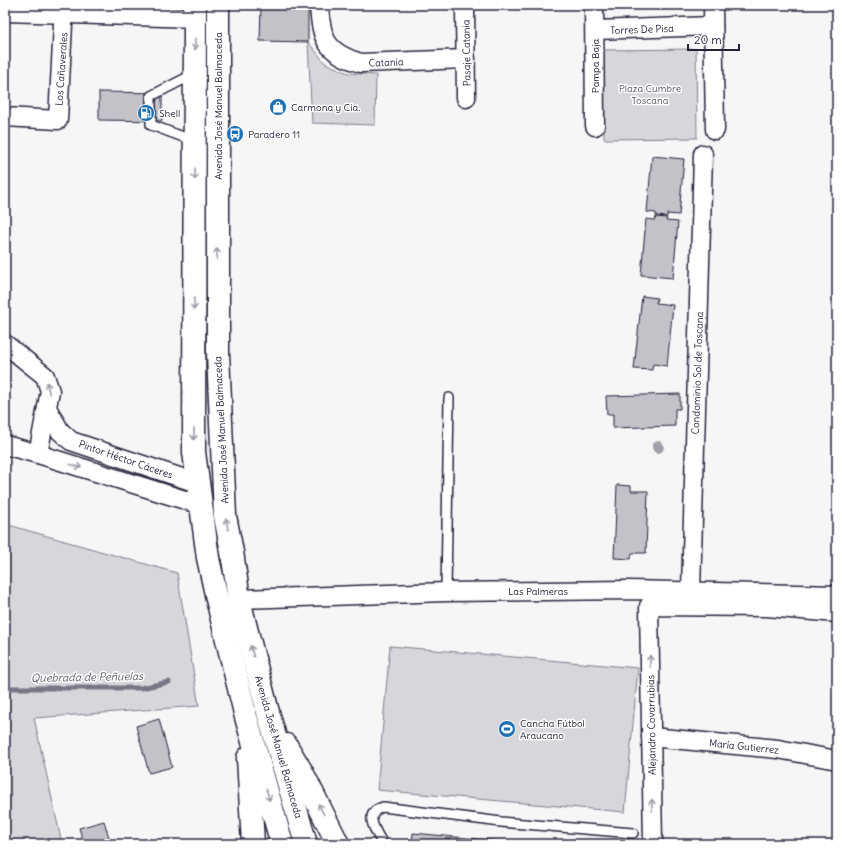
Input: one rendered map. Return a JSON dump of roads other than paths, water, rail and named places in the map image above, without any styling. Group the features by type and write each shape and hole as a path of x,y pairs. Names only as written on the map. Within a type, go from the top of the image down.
{"main road":[{"name":"Avenida José Manuel Balmaceda","path":"218,5 218,353 225,516 239,599 269,716 306,844"},
{"path":"195,12 194,452 208,558 217,599 246,717 282,844"},
{"path":"269,716 302,772 338,844"},
{"path":"246,717 252,844"}],"street":[{"name":"Catania","path":"319,5 320,25 329,45 337,53 350,60 361,62 466,59"},
{"name":"Pampa Baja","path":"594,5 595,126"},
{"path":"713,5 715,130"},
{"name":"Pasaje Catania","path":"465,8 466,98"},
{"path":"5,12 64,9 195,12"},
{"name":"Los Cañaverales","path":"5,117 58,120 64,9"},
{"name":"Torres De Pisa","path":"595,30 713,26"},
{"name":"Condominio Sol de Toscana","path":"691,591 703,154"},
{"path":"5,344 45,376 50,391 38,454"},
{"name":"Pintor Héctor Cáceres","path":"47,408 60,431 71,441 198,483"},
{"name":"Pintor Héctor Cáceres","path":"5,445 201,505"},
{"name":"Las Palmeras","path":"239,599 446,592 629,590 837,595"},
{"name":"Alejandro Covarrubias","path":"652,844 649,606 767,607 837,613"},
{"name":"María Gutierrez","path":"651,737 778,749 837,760"}],"lane":[{"path":"195,142 151,125 151,96 196,73"},
{"path":"446,592 449,398"},
{"path":"383,844 373,826 372,819 372,814 374,811 383,807 501,822 633,833"}],"waterway":[{"name":"Quebrada de Peñuelas","path":"5,688 141,688 169,682"}],"place":[{"name":"Carmona y Cía.","path":"278,107"},
{"name":"Shell","path":"146,113"},
{"name":"Paradero 11","path":"235,134"},
{"name":"Cancha Fútbol Araucano","path":"507,729"}],"park label":[{"name":"Plaza Cumbre Toscana","path":"650,94"}]}
